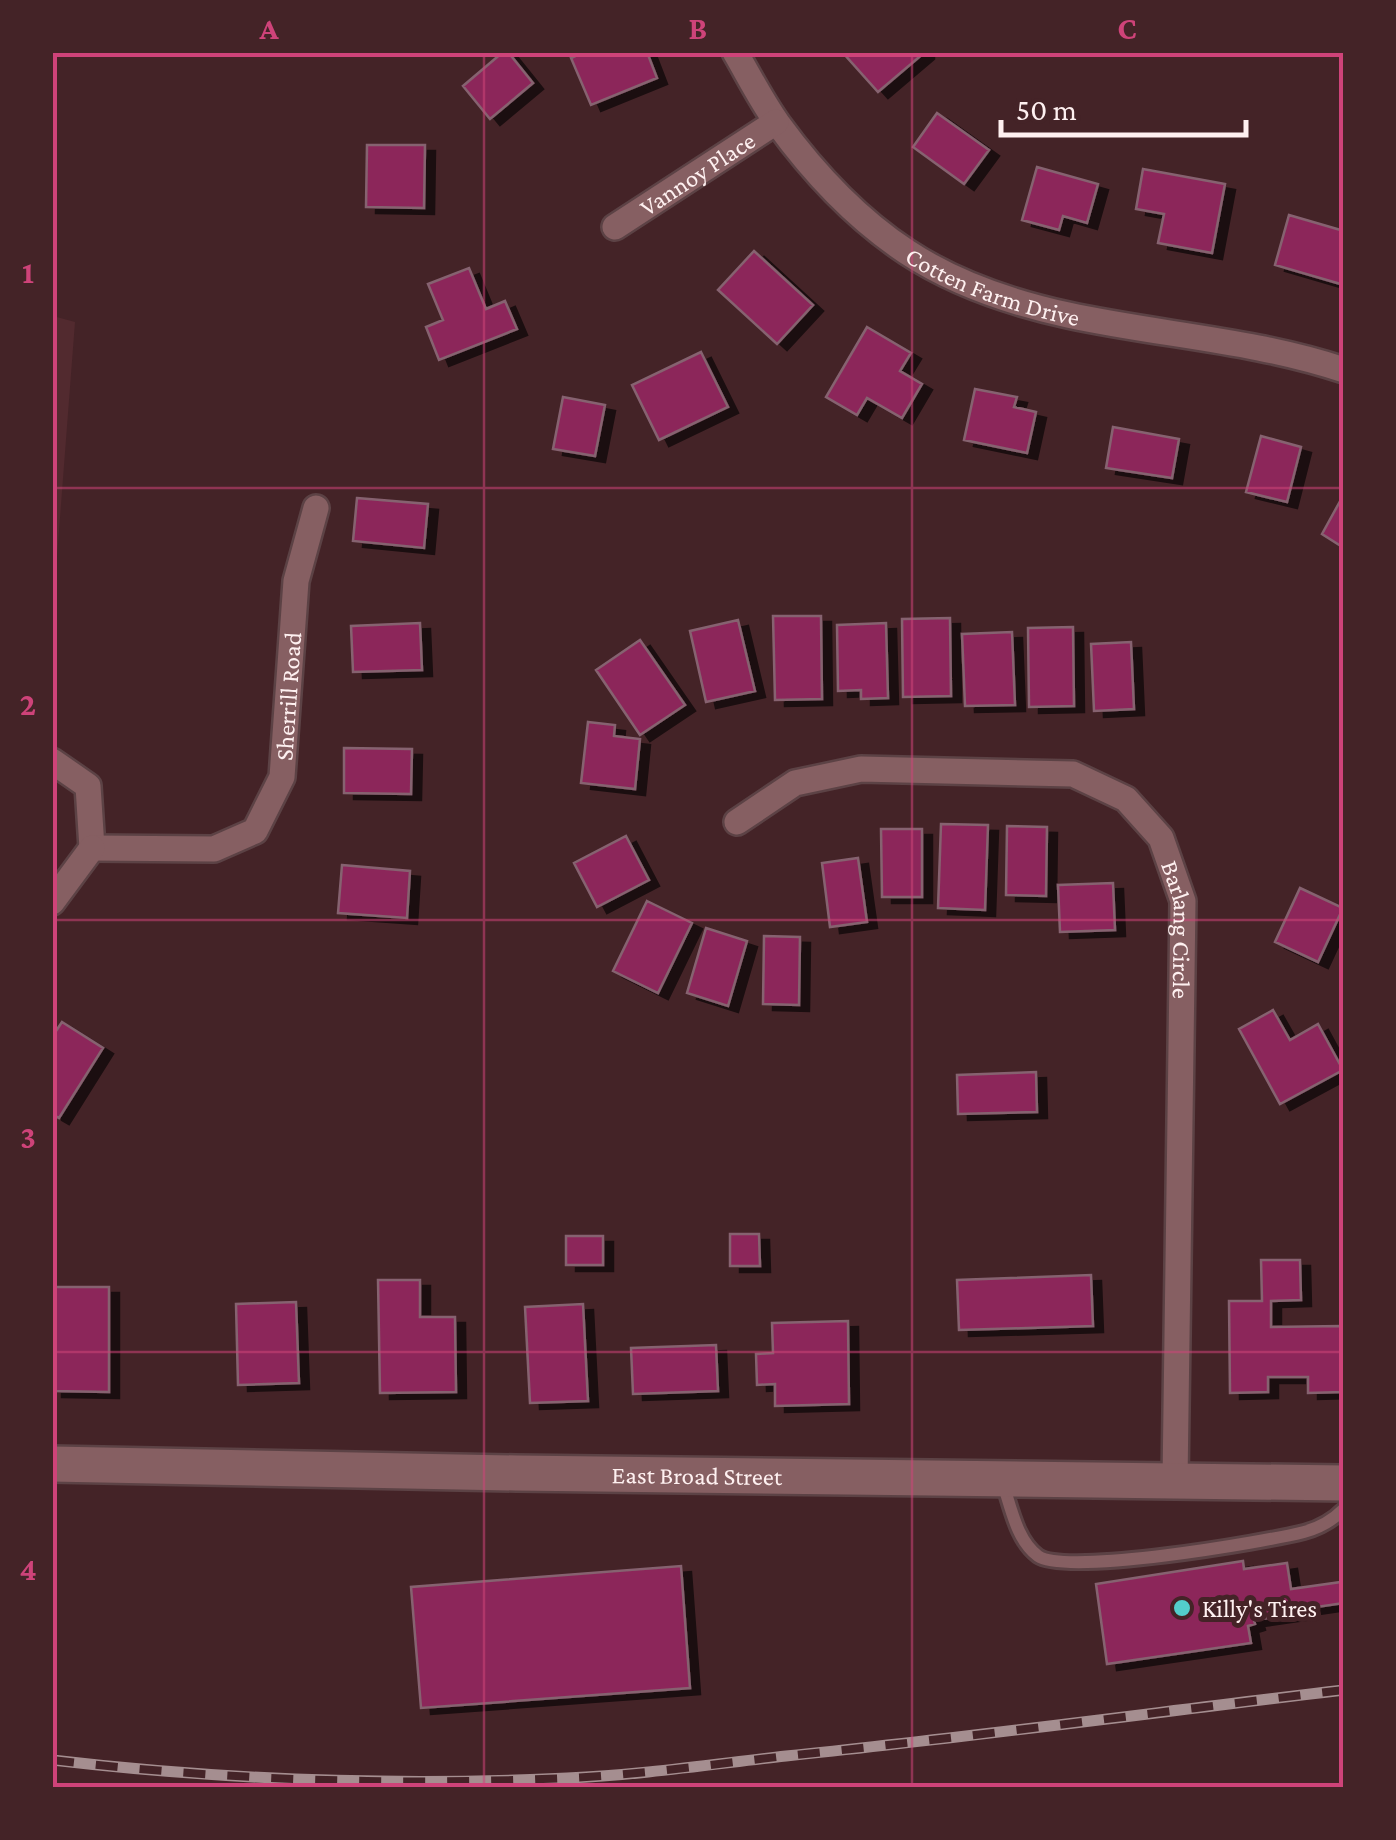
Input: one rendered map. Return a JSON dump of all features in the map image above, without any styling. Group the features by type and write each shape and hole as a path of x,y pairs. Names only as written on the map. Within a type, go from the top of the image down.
{"main road":[{"name":"East Broad Street","path":"52,1464 1344,1484"}],"street":[{"name":"Cotten Farm Drive","path":"735,52 776,122 828,184 907,252 962,281 1016,302 1069,315 1287,353 1344,370"},
{"name":"Vannoy Place","path":"615,227 776,122"},
{"name":"Sherrill Road","path":"92,848 214,849 255,831 282,777 296,580 316,508"},
{"path":"52,760 88,786 92,848 52,902"},
{"name":"Barlang Circle","path":"738,822 794,784 861,768 1073,774 1126,799 1161,838 1182,900 1175,1482"}],"lane":[{"path":"1002,1479 1022,1540 1040,1559 1069,1564 1194,1553 1308,1531 1344,1509"}],"shaded area":[{"path":"52,316 75,322 53,609"}],"building":[{"path":"503,52 508,52 533,83 490,119 463,86"},
{"path":"584,52 647,52 657,78 591,105 571,58"},
{"path":"846,52 924,52 924,53 878,92"},
{"path":"937,113 989,150 964,184 913,147"},
{"path":"367,145 425,145 424,208 366,207"},
{"path":"1037,167 1098,184 1087,223 1063,216 1059,230 1022,220"},
{"path":"1143,169 1225,184 1212,253 1158,243 1164,214 1136,209"},
{"path":"1289,215 1344,231 1344,285 1275,265"},
{"path":"754,251 813,305 777,344 718,290"},
{"path":"469,268 486,309 505,301 517,329 439,360 426,327 443,320 428,284"},
{"path":"867,327 911,353 900,371 922,384 902,418 867,398 857,415 826,397"},
{"path":"701,352 728,407 659,440 632,385"},
{"path":"975,389 1017,397 1014,407 1036,412 1027,453 964,440"},
{"path":"563,397 605,405 595,456 553,449"},
{"path":"1113,427 1179,439 1172,478 1106,468"},
{"path":"1261,436 1301,447 1287,502 1246,492"},
{"path":"1344,494 1344,548 1322,534"},
{"path":"357,498 428,504 424,548 353,541"},
{"path":"773,616 821,616 822,699 775,700"},
{"path":"950,618 951,696 903,697 902,619"},
{"path":"738,620 755,691 706,702 690,631"},
{"path":"420,623 422,670 353,672 351,626"},
{"path":"886,623 888,698 861,699 861,690 838,691 837,625"},
{"path":"1073,627 1074,706 1029,707 1028,628"},
{"path":"1012,632 1015,705 965,706 962,634"},
{"path":"640,640 685,705 640,735 596,670"},
{"path":"1131,642 1134,709 1094,711 1091,644"},
{"path":"588,722 615,725 614,736 640,739 635,789 581,783"},
{"path":"344,748 412,749 411,794 344,793"},
{"path":"941,824 988,825 985,910 938,908"},
{"path":"1007,826 1047,827 1046,896 1006,895"},
{"path":"881,829 922,829 922,897 882,897"},
{"path":"626,836 649,880 597,907 574,863"},
{"path":"858,858 867,922 830,927 822,863"},
{"path":"342,865 410,871 407,918 338,913"},
{"path":"1113,883 1115,930 1060,932 1058,885"},
{"path":"1300,888 1343,908 1318,962 1275,942"},
{"path":"647,901 692,923 658,993 613,971"},
{"path":"706,928 747,941 728,1006 687,993"},
{"path":"764,936 800,937 799,1005 763,1004"},
{"path":"1273,1010 1290,1040 1318,1024 1343,1070 1280,1104 1239,1029"},
{"path":"62,1022 103,1048 59,1118 52,1114 52,1037"},
{"path":"1036,1072 1037,1112 958,1114 957,1075"},
{"path":"730,1234 759,1234 760,1266 730,1266"},
{"path":"566,1236 603,1236 603,1265 566,1265"},
{"path":"1261,1260 1300,1260 1301,1300 1271,1301 1271,1327 1341,1326 1342,1392 1308,1393 1308,1377 1268,1377 1268,1392 1230,1393 1229,1301 1262,1301"},
{"path":"1091,1275 1093,1326 959,1330 957,1280"},
{"path":"378,1280 420,1280 420,1317 455,1317 456,1392 380,1393"},
{"path":"52,1287 109,1287 109,1392 52,1391"},
{"path":"296,1302 299,1383 238,1385 236,1304"},
{"path":"583,1304 588,1401 530,1403 525,1307"},
{"path":"848,1321 849,1404 775,1406 775,1384 757,1385 756,1354 773,1353 772,1323"},
{"path":"716,1345 718,1391 633,1394 631,1348"},
{"path":"1243,1561 1244,1569 1287,1563 1291,1589 1341,1582 1344,1603 1254,1620 1255,1624 1248,1626 1251,1643 1107,1664 1096,1584"},
{"path":"681,1566 690,1688 421,1708 411,1587"}],"railway":[{"path":"52,1760 309,1780 594,1777 1344,1690"}],"place":[{"name":"Killy's Tires","path":"1182,1608"}]}
